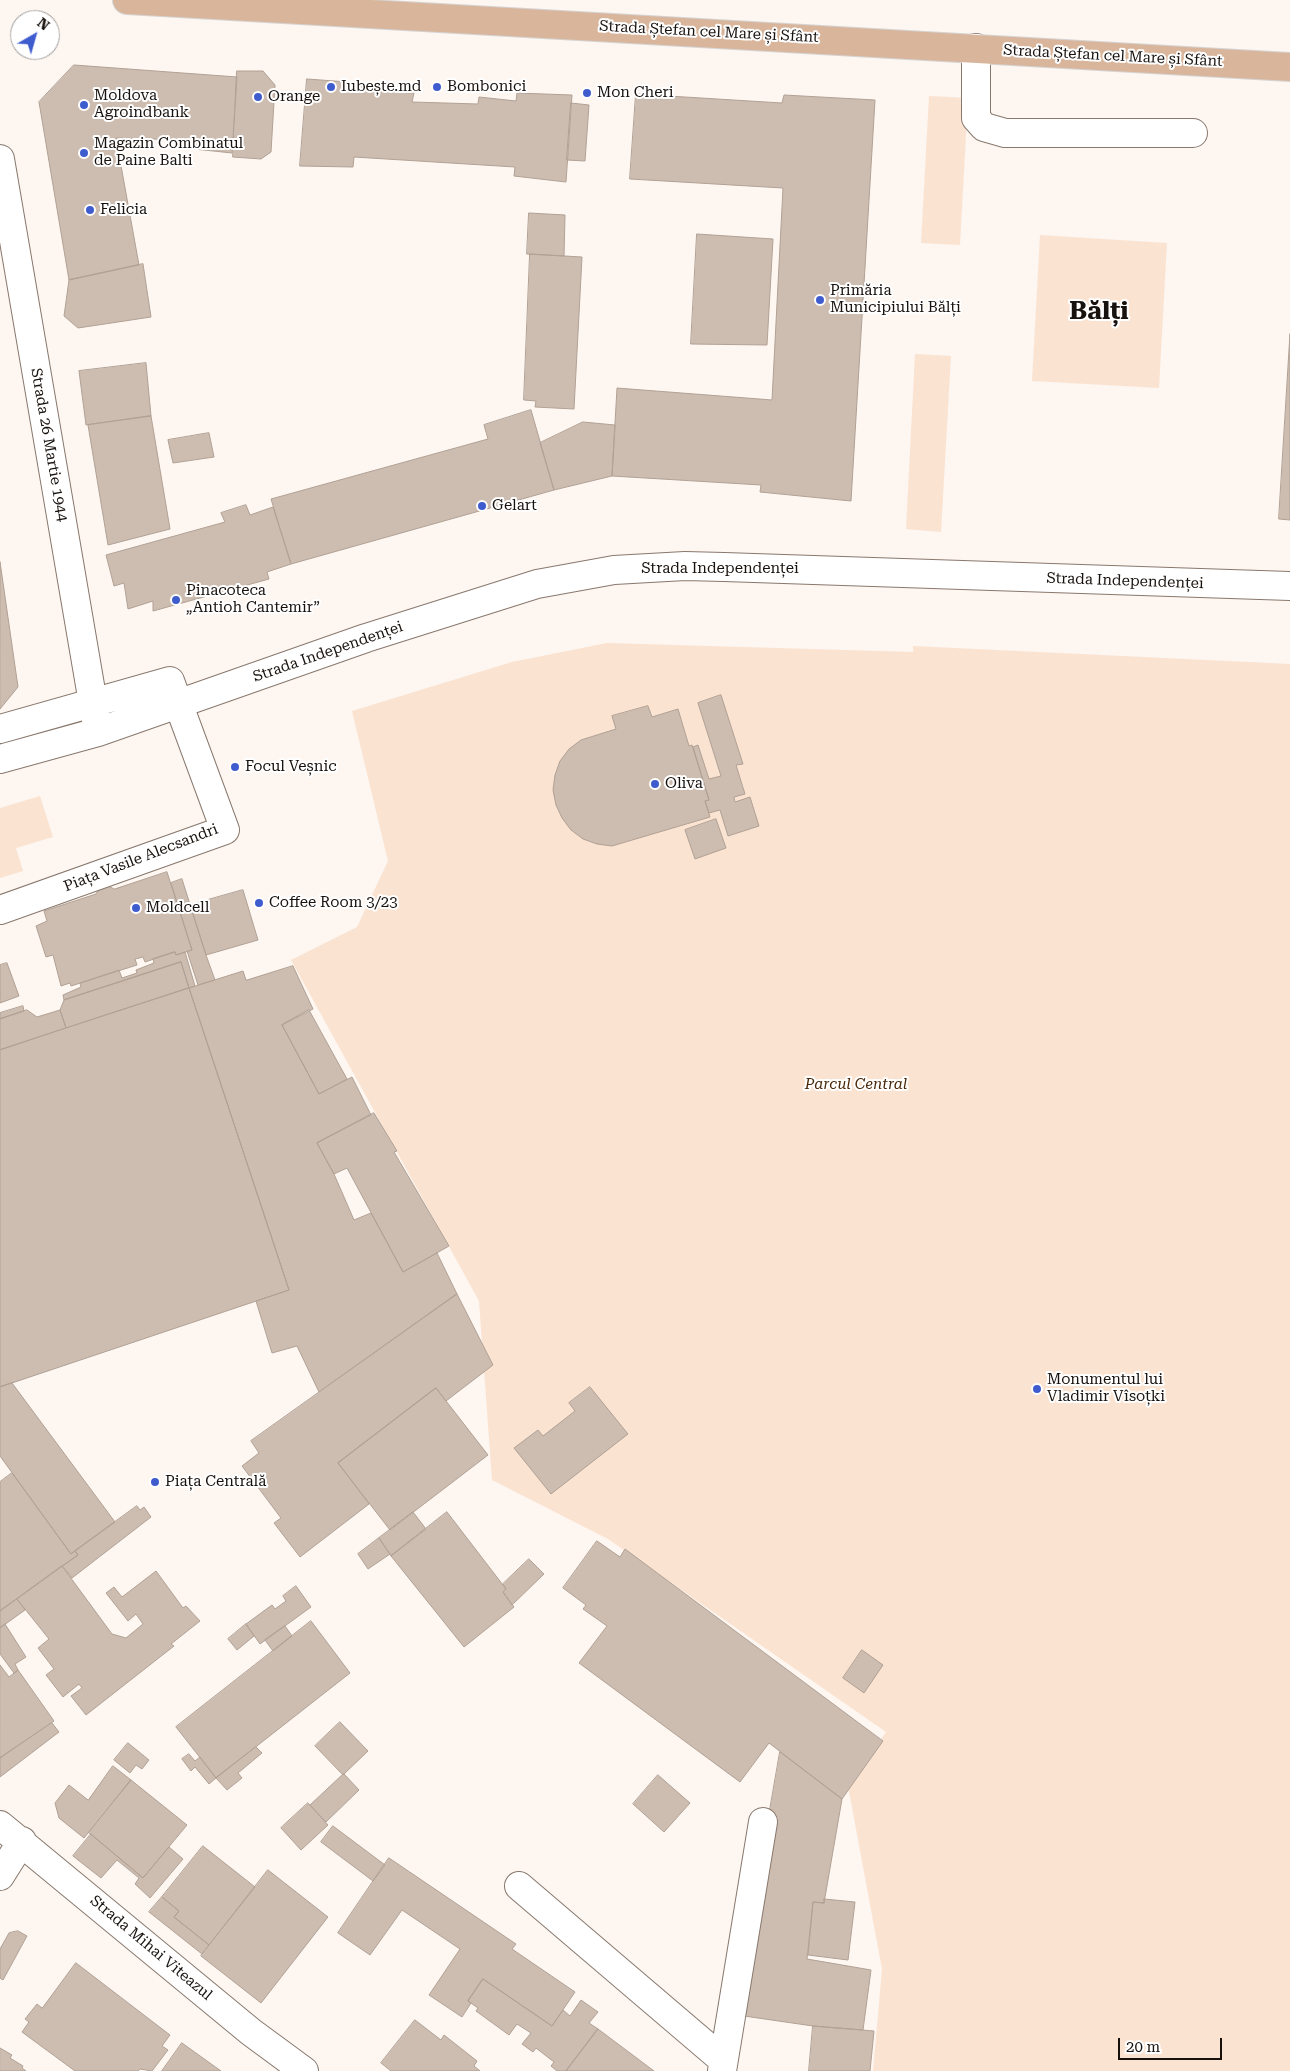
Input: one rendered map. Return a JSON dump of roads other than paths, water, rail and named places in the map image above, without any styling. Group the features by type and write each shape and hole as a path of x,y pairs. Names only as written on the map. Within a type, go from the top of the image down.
{"main road":[{"name":"Strada Ștefan cel Mare și Sfânt","path":"127,0 1290,67"}],"street":[{"path":"976,48 976,118 984,127 1005,133 1193,134"},
{"name":"Strada 26 Martie 1944","path":"0,159 98,732"},
{"name":"Strada Independenței","path":"0,759 98,732 366,638 537,584 614,570 685,566 1290,586"},
{"name":"Piața Vasile Alecsandri","path":"0,729 170,680 225,830 0,910"},
{"path":"723,2066 763,1822"},
{"name":"Strada Mihai Viteazul","path":"0,1824 251,2032 304,2071"},
{"path":"0,1876 22,1841"},
{"path":"519,1886 723,2066"}],"place":[{"name":"Iubește.md","path":"331,87"},
{"name":"Bombonici","path":"437,87"},
{"name":"Mon Cheri","path":"587,93"},
{"name":"Orange","path":"258,97"},
{"name":"Moldova Agroindbank","path":"84,105"},
{"name":"Magazin Combinatul de Paine Balti","path":"84,153"},
{"name":"Felicia","path":"90,210"},
{"name":"Primăria Municipiului Bălți","path":"820,300"},
{"name":"Gelart","path":"482,506"},
{"name":"Pinacoteca „Antioh Cantemir”","path":"176,600"},
{"name":"Focul Veșnic","path":"235,767"},
{"name":"Oliva","path":"655,784"},
{"name":"Coffee Room 3/23","path":"259,903"},
{"name":"Moldcell","path":"136,908"},
{"name":"Monumentul lui Vladimir Vîsoțki","path":"1037,1389"},
{"name":"Piața Centrală","path":"155,1482"}],"district":[{"name":"Bălți","path":"1099,312"}],"park label":[{"name":"Parcul Central","path":"856,1085"}]}
